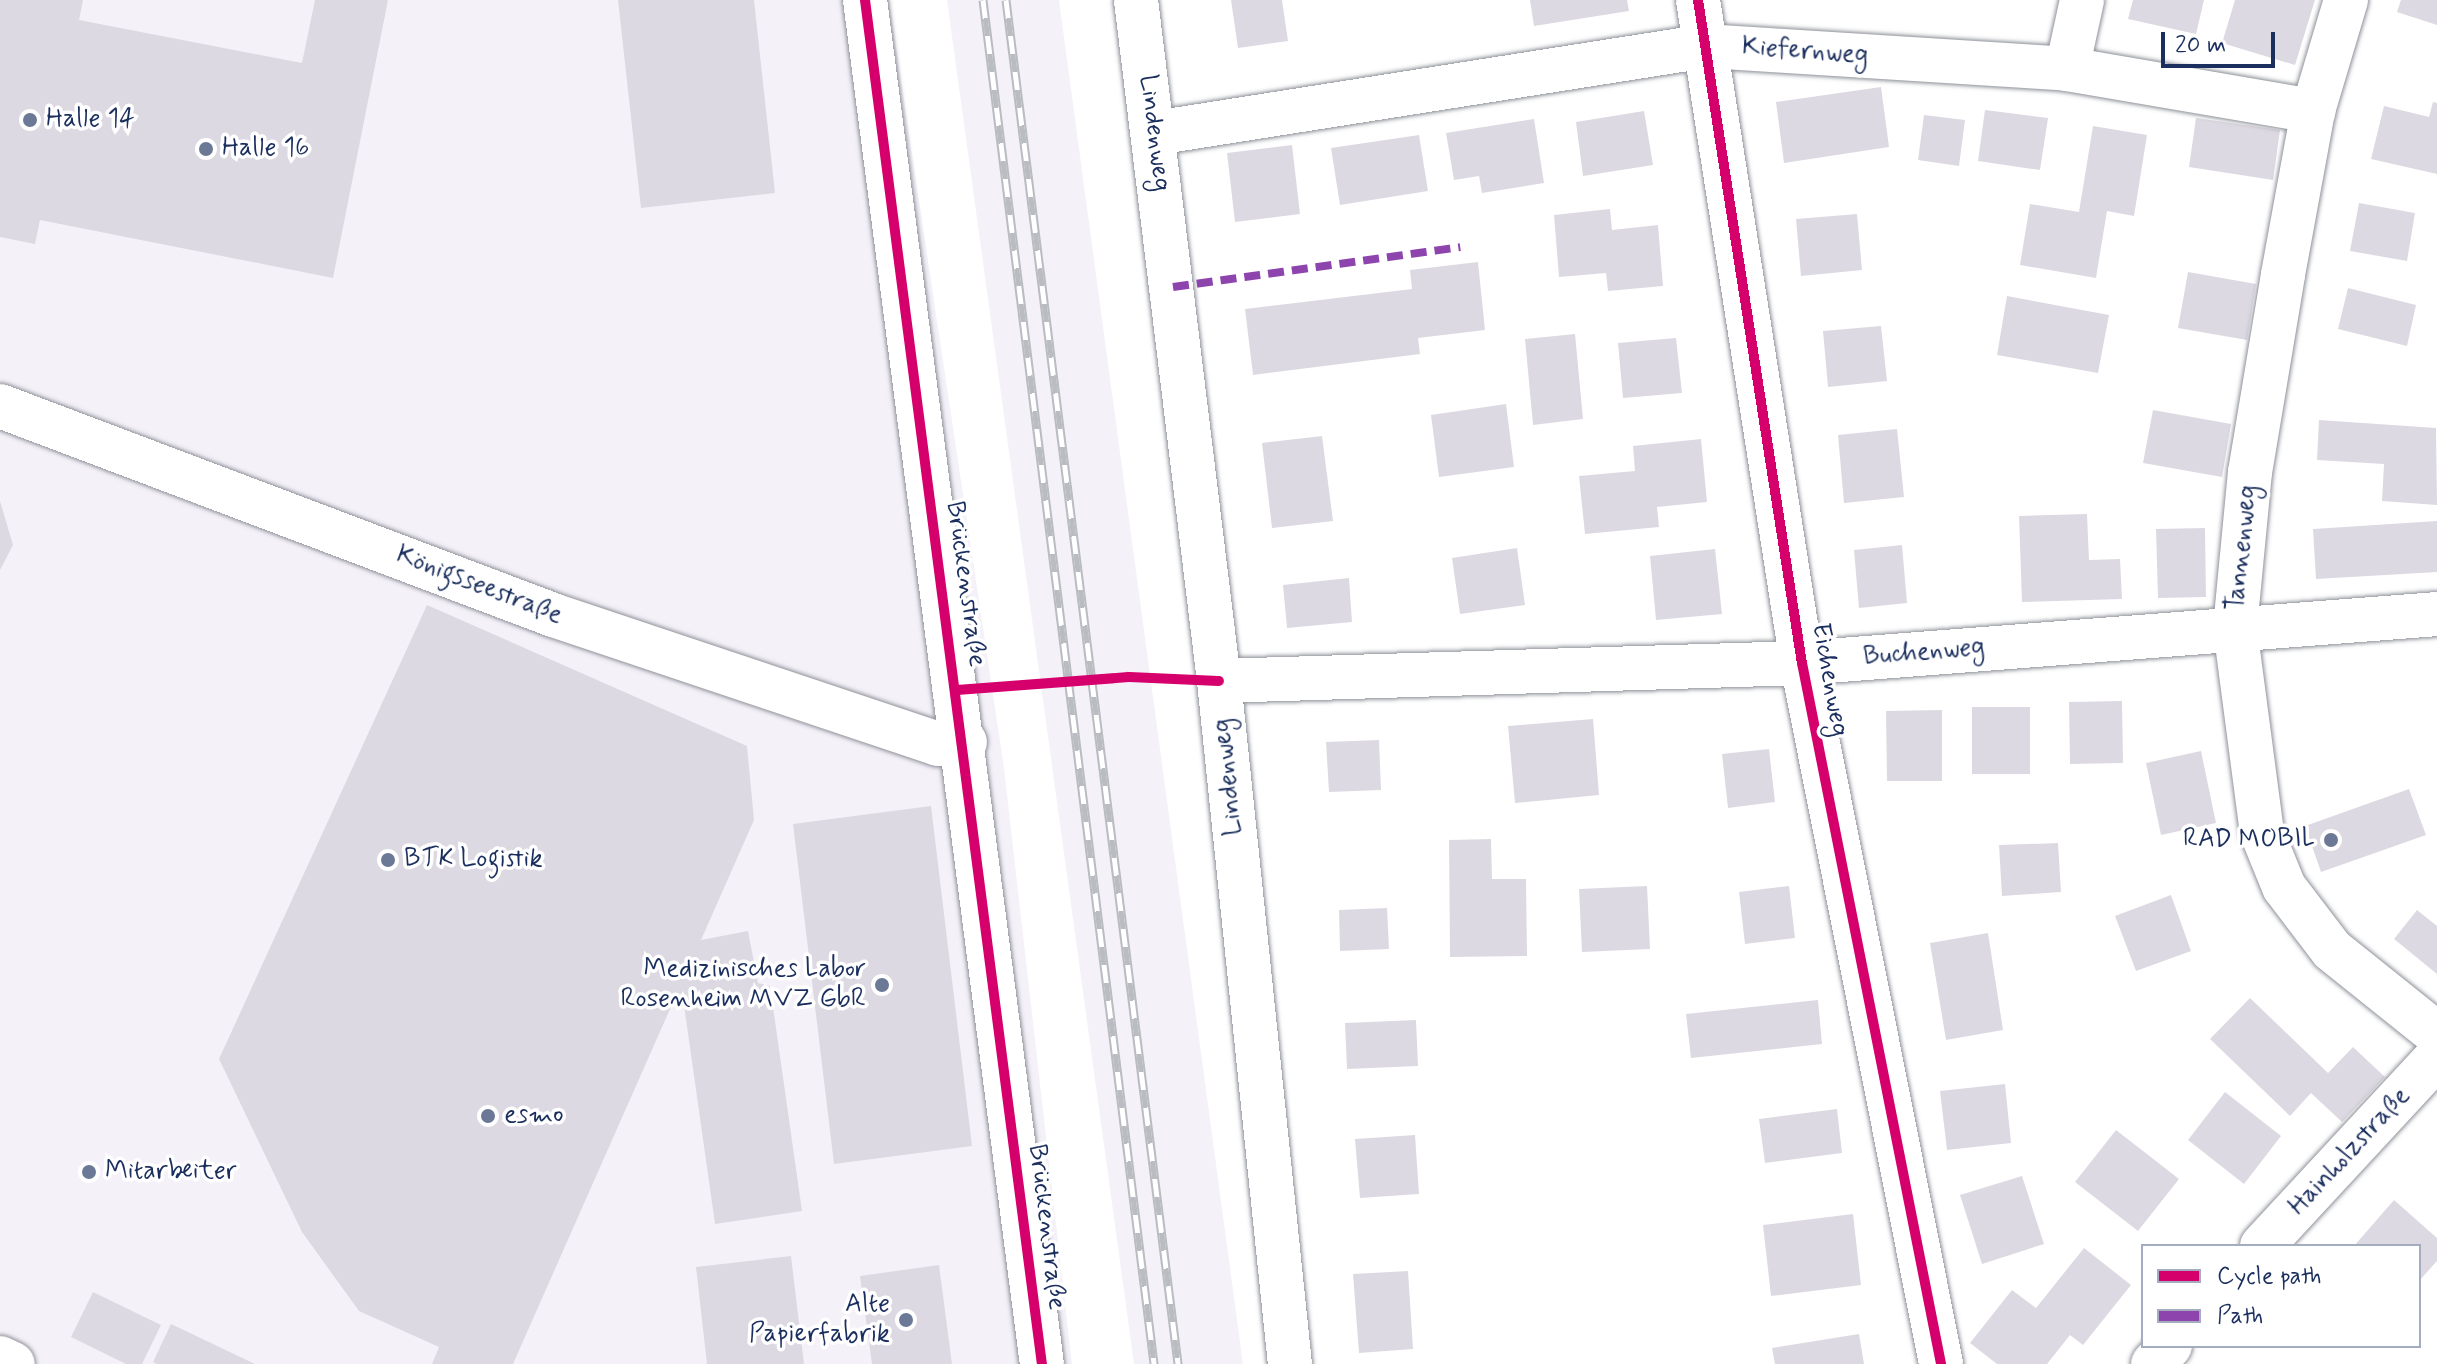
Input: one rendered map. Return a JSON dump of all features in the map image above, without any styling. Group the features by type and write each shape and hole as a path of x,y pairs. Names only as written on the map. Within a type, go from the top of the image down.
{"street":[{"name":"Brückenstraße","path":"865,0 965,742 1042,1364"},
{"name":"Lindenweg","path":"1136,0 1155,133 1219,681 1290,1364"},
{"name":"Eichenweg","path":"1698,0 1802,663 1941,1364"},
{"path":"2067,69 2082,0"},
{"name":"Tannenweg","path":"2346,0 2313,111 2250,472 2235,628 2262,833 2284,887 2332,950 2437,1034"},
{"name":"Kiefernweg","path":"1155,133 1706,46 2067,69 2313,111"},
{"name":"Königsseestraße","path":"0,406 553,615 938,744 965,742"},
{"name":"Buchenweg","path":"1219,681 1802,663 2437,614"},
{"name":"Hainholzstraße","path":"2264,1244 2437,1057"},
{"path":"2153,1364 2168,1348"},
{"path":"0,1358 13,1364"}],"shaded area":[{"path":"0,0 889,0 1004,768 1072,1364 0,1364"},
{"path":"947,0 1059,0 1243,1364 1134,1364"}],"building":[{"name":"Halle 16","path":"0,0 83,0 79,20 302,63 315,0 388,0 333,278 40,220 35,244 0,237"},
{"path":"618,0 754,0 775,193 641,208"},
{"path":"1231,0 1282,0 1288,41 1238,48"},
{"path":"1530,0 1627,0 1629,11 1534,26"},
{"path":"2133,0 2204,0 2196,34 2128,19"},
{"path":"2235,0 2315,0 2295,65 2222,43"},
{"path":"2401,0 2437,0 2437,25 2397,12"},
{"path":"1881,87 1889,147 1784,163 1776,102"},
{"path":"2433,102 2437,103 2437,174 2371,159 2384,106 2429,117"},
{"path":"1985,110 2048,118 2040,170 1978,161"},
{"path":"1644,111 1653,165 1583,176 1576,122"},
{"path":"1924,115 1965,120 1959,166 1918,160"},
{"path":"2196,118 2280,130 2273,180 2189,167"},
{"path":"1534,119 1544,183 1482,193 1479,176 1454,180 1446,133"},
{"path":"2093,126 2147,135 2134,216 2107,211 2096,278 2020,265 2030,204 2079,212"},
{"path":"1419,135 1428,191 1340,205 1331,148"},
{"path":"1292,145 1300,214 1235,222 1227,153"},
{"path":"2359,203 2415,213 2407,261 2350,251"},
{"path":"1610,209 1612,230 1658,225 1663,286 1608,291 1606,273 1559,277 1554,215"},
{"path":"1857,214 1862,270 1801,276 1796,219"},
{"path":"1478,262 1485,330 1418,338 1420,354 1253,375 1245,309 1412,289 1410,270"},
{"path":"2188,272 2256,284 2247,340 2178,328"},
{"path":"2348,288 2416,305 2407,346 2338,329"},
{"path":"2007,296 2109,315 2098,373 1997,355"},
{"path":"1881,326 1887,381 1828,387 1823,331"},
{"path":"1575,334 1583,419 1533,425 1525,339"},
{"path":"1676,338 1682,393 1623,398 1618,343"},
{"path":"1506,404 1514,467 1439,477 1431,415"},
{"path":"2153,410 2231,424 2222,477 2143,463"},
{"path":"2319,420 2436,428 2437,505 2382,501 2384,464 2317,460"},
{"path":"1897,429 1904,497 1844,503 1838,435"},
{"path":"1322,436 1333,521 1272,528 1262,443"},
{"path":"1701,439 1707,502 1657,507 1659,527 1585,534 1579,476 1635,471 1633,446"},
{"path":"0,501 13,545 0,570"},
{"path":"2087,514 2089,560 2120,559 2122,599 2022,602 2019,516"},
{"path":"2437,521 2437,572 2316,579 2313,529"},
{"path":"2205,528 2206,597 2158,598 2156,529"},
{"path":"1902,545 1907,603 1859,608 1854,550"},
{"path":"1517,548 1525,605 1460,614 1452,558"},
{"path":"1715,549 1722,614 1656,620 1650,556"},
{"path":"1349,578 1352,622 1287,628 1283,585"},
{"name":"esmo","path":"427,605 747,746 754,820 701,940 748,931 758,983 770,986 802,1211 715,1224 683,998 674,1000 513,1364 432,1364 439,1347 359,1311 302,1232 219,1059"},
{"path":"2122,701 2123,763 2070,764 2069,702"},
{"path":"1972,707 2030,707 2030,774 1972,774"},
{"path":"1942,710 1942,781 1887,781 1886,711"},
{"path":"1593,719 1599,795 1515,803 1508,726"},
{"path":"1379,740 1381,790 1329,792 1326,742"},
{"path":"1769,749 1775,802 1728,808 1722,754"},
{"path":"2201,751 2216,823 2161,835 2146,763"},
{"path":"2409,789 2426,835 2321,872 2305,826"},
{"name":"Medizinisches Labor Rosenheim MVZ GbR","path":"931,806 972,1146 834,1164 793,824"},
{"path":"1491,839 1492,879 1526,879 1527,956 1450,957 1449,840"},
{"path":"2058,843 2061,892 2002,896 1999,845"},
{"path":"1647,886 1650,949 1582,952 1579,889"},
{"path":"1789,886 1795,938 1745,944 1739,892"},
{"path":"2171,895 2191,951 2136,971 2115,916"},
{"path":"1387,908 1389,949 1340,951 1339,910"},
{"path":"2417,910 2437,926 2437,974 2394,939"},
{"path":"1988,933 2003,1030 1946,1040 1930,943"},
{"path":"2250,998 2328,1073 2353,1047 2385,1077 2342,1122 2311,1093 2290,1116 2210,1039"},
{"path":"1818,1000 1822,1044 1691,1058 1686,1014"},
{"path":"1416,1020 1418,1066 1347,1069 1345,1023"},
{"path":"2005,1084 2011,1143 1947,1150 1940,1091"},
{"path":"2225,1092 2281,1136 2244,1184 2188,1140"},
{"path":"1837,1109 1842,1153 1765,1163 1759,1119"},
{"path":"2116,1130 2179,1179 2138,1231 2075,1182"},
{"path":"1415,1135 1419,1194 1360,1198 1355,1139"},
{"path":"2022,1176 2044,1244 1982,1264 1960,1195"},
{"path":"2394,1200 2437,1238 2437,1261 2421,1279 2421,1244 2356,1244"},
{"path":"1853,1214 1861,1285 1771,1296 1763,1225"},
{"path":"2084,1248 2131,1285 2083,1345 2070,1335 2047,1364 1997,1364 1970,1343 2012,1290 2036,1308"},
{"path":"791,1256 804,1364 707,1364 696,1267"},
{"name":"Alte Papierfabrik","path":"939,1265 952,1364 872,1364 860,1276"},
{"path":"1408,1271 1413,1349 1359,1353 1353,1274"},
{"path":"93,1292 161,1325 142,1364 126,1364 71,1337"},
{"path":"171,1324 255,1364 157,1364 153,1362"},
{"path":"1859,1334 1864,1364 1775,1364 1772,1348"}],"railway":[{"path":"983,0 1154,1364"},
{"path":"1006,0 1178,1364"}],"marked path":[{"path":"1173,287 1460,247"}],"cycle path":[{"path":"865,0 1042,1364"},
{"path":"1698,0 1802,663 1941,1364"},
{"path":"957,690 1129,677 1219,681"}],"place":[{"name":"Halle 14","path":"30,120"},
{"name":"Halle 16","path":"206,149"},
{"name":"RAD MOBIL","path":"2331,840"},
{"name":"BTK Logistik","path":"388,860"},
{"name":"Medizinisches Labor Rosenheim MVZ GbR","path":"882,985"},
{"name":"esmo","path":"488,1116"},
{"name":"Mitarbeiter","path":"89,1172"},
{"name":"Alte Papierfabrik","path":"906,1320"}]}
